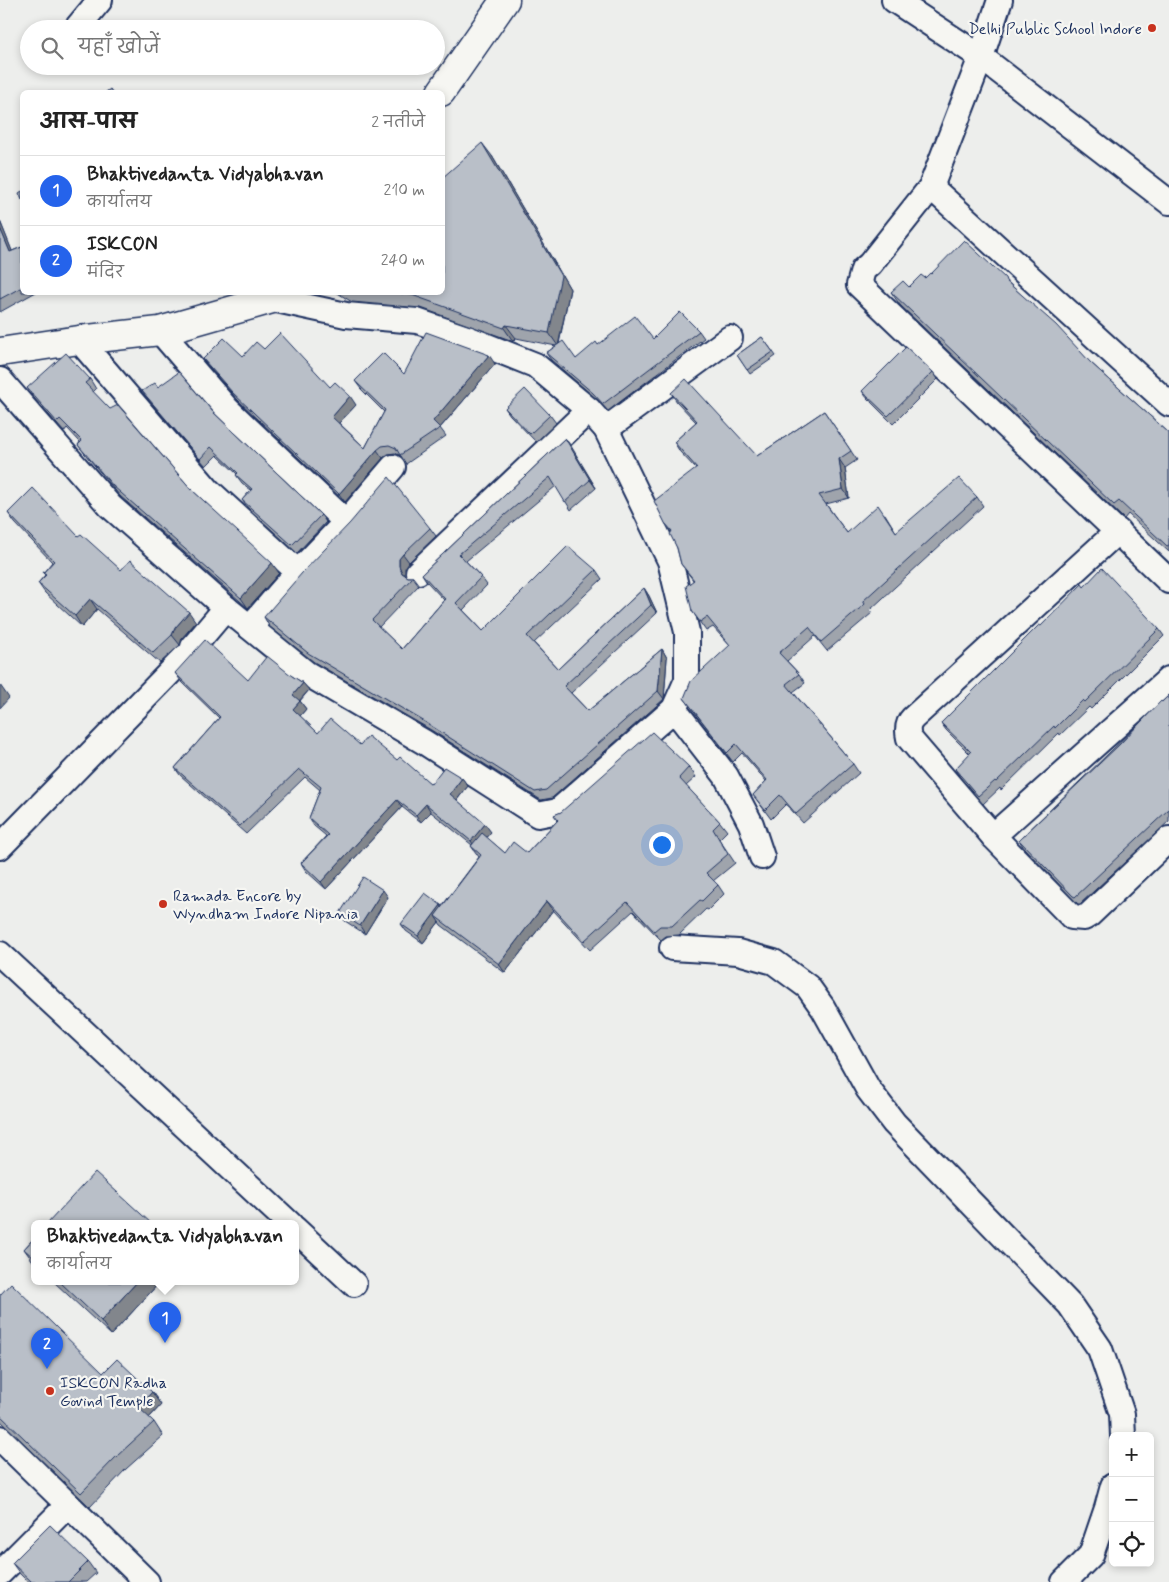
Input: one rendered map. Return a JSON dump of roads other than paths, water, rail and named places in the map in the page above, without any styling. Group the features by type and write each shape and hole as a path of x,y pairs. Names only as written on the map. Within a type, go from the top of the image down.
{"street":[{"path":"83,20 100,0"},
{"path":"441,90 505,0"},
{"path":"894,0 981,57 1169,202"},
{"path":"1000,0 981,57 931,187 870,264 863,270 859,285 1169,581"},
{"path":"931,187 1169,404"},
{"path":"0,352 160,330 275,296 346,315 417,321 467,338 535,366 590,410 606,429 670,561 687,632 687,680 674,708 558,811 538,815 424,742 306,673 226,608 110,506 0,380"},
{"path":"160,330 228,410 346,522"},
{"path":"606,429 730,338"},
{"path":"79,340 208,490 298,572"},
{"path":"418,572 590,410"},
{"path":"250,627 298,572 346,522 393,467"},
{"path":"1118,531 909,723 907,731 909,738 993,836 1072,917 1084,918 1090,915 1169,839"},
{"path":"0,847 189,652 226,608"},
{"path":"993,836 1169,679"},
{"path":"674,708 726,776 751,824 762,857"},
{"path":"672,948 738,952 774,962 808,987 823,1008 868,1089 894,1123 1070,1305 1100,1349 1122,1414 1123,1432"},
{"path":"0,954 286,1220"},
{"path":"299,1233 354,1284"},
{"path":"0,1438 147,1582"},
{"path":"1064,1582 1091,1555 1109,1499"},
{"path":"0,1573 68,1505"}],"place":[{"name":"Delhi Public School Indore","path":"1152,28"},
{"name":"Ramada Encore by Wyndham Indore Nipania","path":"163,904"},
{"name":"Bhaktivedanta Vidyabhavan","path":"165,1343"},
{"name":"ISKCON","path":"47,1369"},
{"name":"ISKCON Radha Govind Temple","path":"50,1391"}]}
